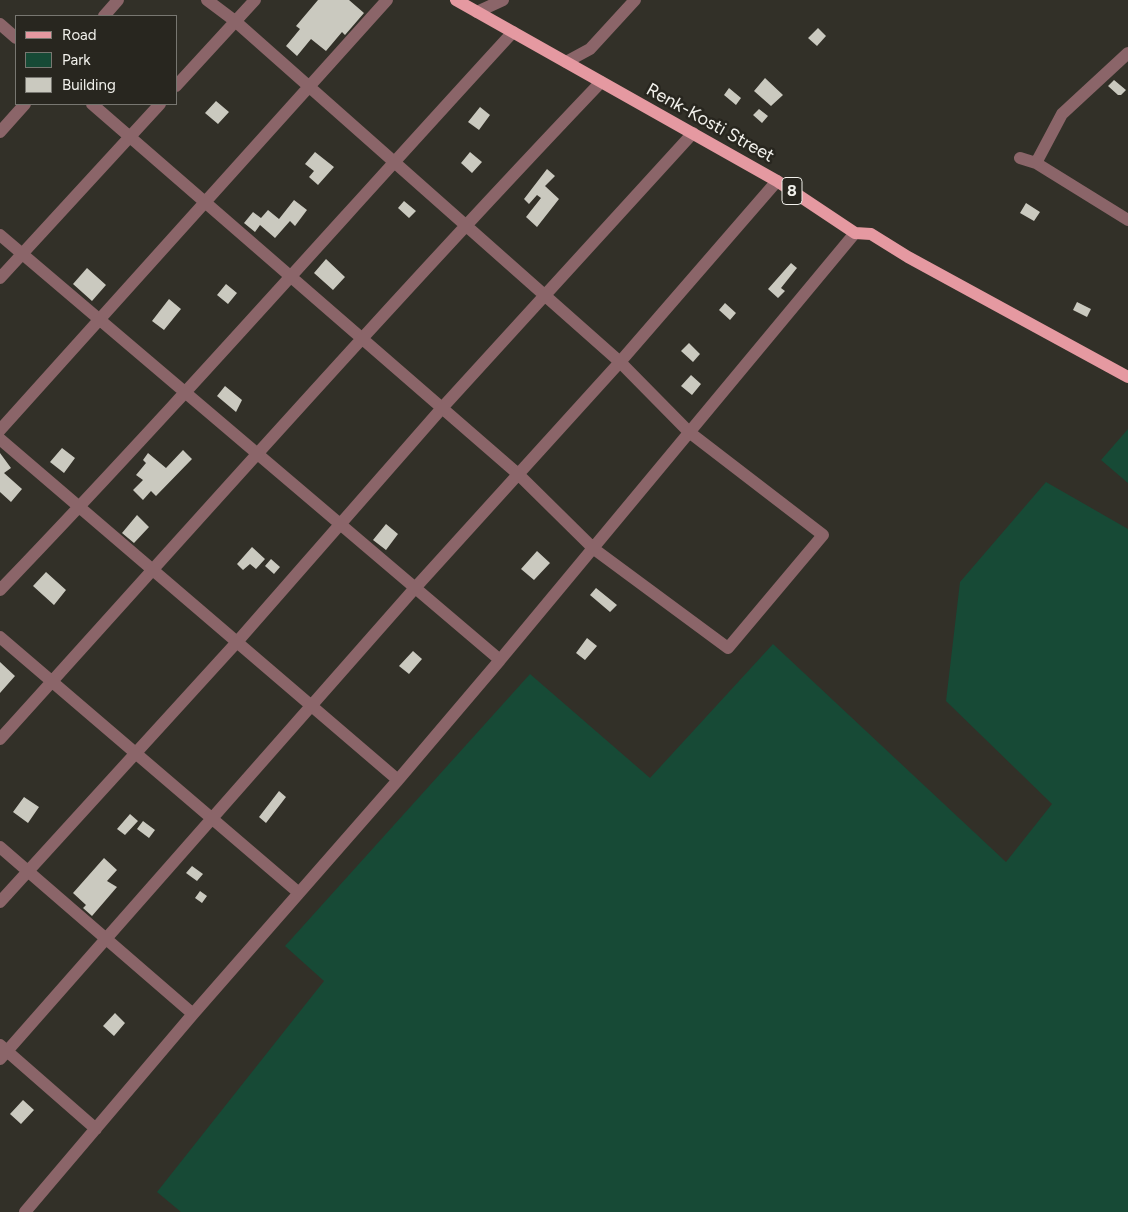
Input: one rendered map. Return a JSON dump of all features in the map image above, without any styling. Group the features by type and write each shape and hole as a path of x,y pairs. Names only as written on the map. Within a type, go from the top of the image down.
{"main road":[{"name":"Renk-Kosti Street","path":"456,0 777,181 855,233 871,234 908,257 1128,377"}],"street":[{"path":"105,15 118,0"},
{"path":"93,105 518,474 594,549 728,648 823,535 689,432 620,362 235,21 207,0"},
{"path":"178,84 255,0"},
{"path":"0,430 387,0"},
{"path":"477,12 503,0"},
{"path":"566,62 590,49 635,0"},
{"path":"0,24 15,37"},
{"path":"0,590 80,507 292,277 394,161 513,32"},
{"path":"1036,164 1062,114 1128,53"},
{"path":"0,739 256,453 363,339 465,224 601,82"},
{"path":"0,132 25,105"},
{"path":"0,278 159,105"},
{"path":"0,902 236,642 442,408 693,133"},
{"path":"1020,158 1036,164 1128,220"},
{"path":"96,1129 2,1051 312,706 415,588 620,362 777,181"},
{"path":"25,1212 192,1014 398,780 500,660 855,233"},
{"path":"0,235 500,660"},
{"path":"0,439 398,780"},
{"path":"0,637 299,893"},
{"path":"0,847 192,1014"}],"green space":[{"path":"1128,429 1128,483 1101,460"},
{"path":"1046,482 1128,529 1128,1212 181,1212 157,1192 324,981 285,946 530,674 650,778 773,644 1006,862 1052,804 946,701 960,582"}],"building":[{"path":"318,0 349,0 364,13 345,35 342,32 326,51 311,39 297,56 286,46 300,29 296,26"},
{"path":"818,28 826,36 817,46 808,38"},
{"path":"765,78 783,95 771,106 754,91"},
{"path":"1114,80 1126,90 1121,95 1118,95 1108,86"},
{"path":"729,88 741,98 736,105 724,95"},
{"path":"216,101 229,112 218,124 205,113"},
{"path":"480,107 490,115 479,130 468,122"},
{"path":"759,109 768,116 762,123 753,115"},
{"path":"315,152 334,167 318,185 309,177 314,171 305,164"},
{"path":"470,152 482,162 472,173 461,163"},
{"path":"547,169 555,176 545,186 559,199 537,227 526,217 541,198 537,195 529,204 524,199"},
{"path":"294,200 307,210 295,226 290,221 275,238 260,225 255,232 244,223 253,212 261,218 268,210 279,219"},
{"path":"404,201 416,211 409,218 398,208"},
{"path":"1026,203 1040,212 1034,221 1020,213"},
{"path":"326,259 345,277 333,290 314,273"},
{"path":"791,263 797,268 781,288 785,291 778,298 768,289"},
{"path":"87,268 106,285 92,301 73,284"},
{"path":"226,284 237,293 228,304 217,295"},
{"path":"169,299 181,309 164,330 152,321"},
{"path":"1077,302 1091,309 1087,317 1073,310"},
{"path":"725,303 736,313 730,320 719,310"},
{"path":"689,343 700,354 693,362 681,351"},
{"path":"691,375 701,384 692,395 681,386"},
{"path":"225,386 242,400 236,412 217,396"},
{"path":"62,448 75,458 64,473 50,462"},
{"path":"183,450 192,459 156,496 151,491 143,500 133,490 143,480 136,475 146,463 143,460 148,453 166,468"},
{"path":"0,453 11,468 4,473 22,489 11,502 0,492"},
{"path":"137,515 149,527 134,543 122,533"},
{"path":"386,524 398,534 386,550 373,540"},
{"path":"252,547 265,559 256,569 250,564 243,570 237,564"},
{"path":"537,551 550,563 534,580 521,569"},
{"path":"271,559 280,567 274,574 265,566"},
{"path":"46,572 66,590 54,605 33,586"},
{"path":"596,588 617,605 610,612 590,595"},
{"path":"587,638 597,646 585,660 576,653"},
{"path":"413,651 422,659 409,674 399,666"},
{"path":"0,662 15,676 0,693"},
{"path":"279,791 286,797 266,823 259,817"},
{"path":"24,797 39,807 28,823 13,812"},
{"path":"130,814 138,821 125,835 117,829"},
{"path":"143,821 155,830 149,838 137,829"},
{"path":"104,858 117,870 107,881 117,887 92,916 83,908 86,905 73,893"},
{"path":"192,866 203,874 197,881 186,873"},
{"path":"200,891 207,896 202,903 195,898"},
{"path":"115,1013 125,1023 114,1036 103,1026"},
{"path":"23,1100 34,1110 21,1124 10,1114"}]}
